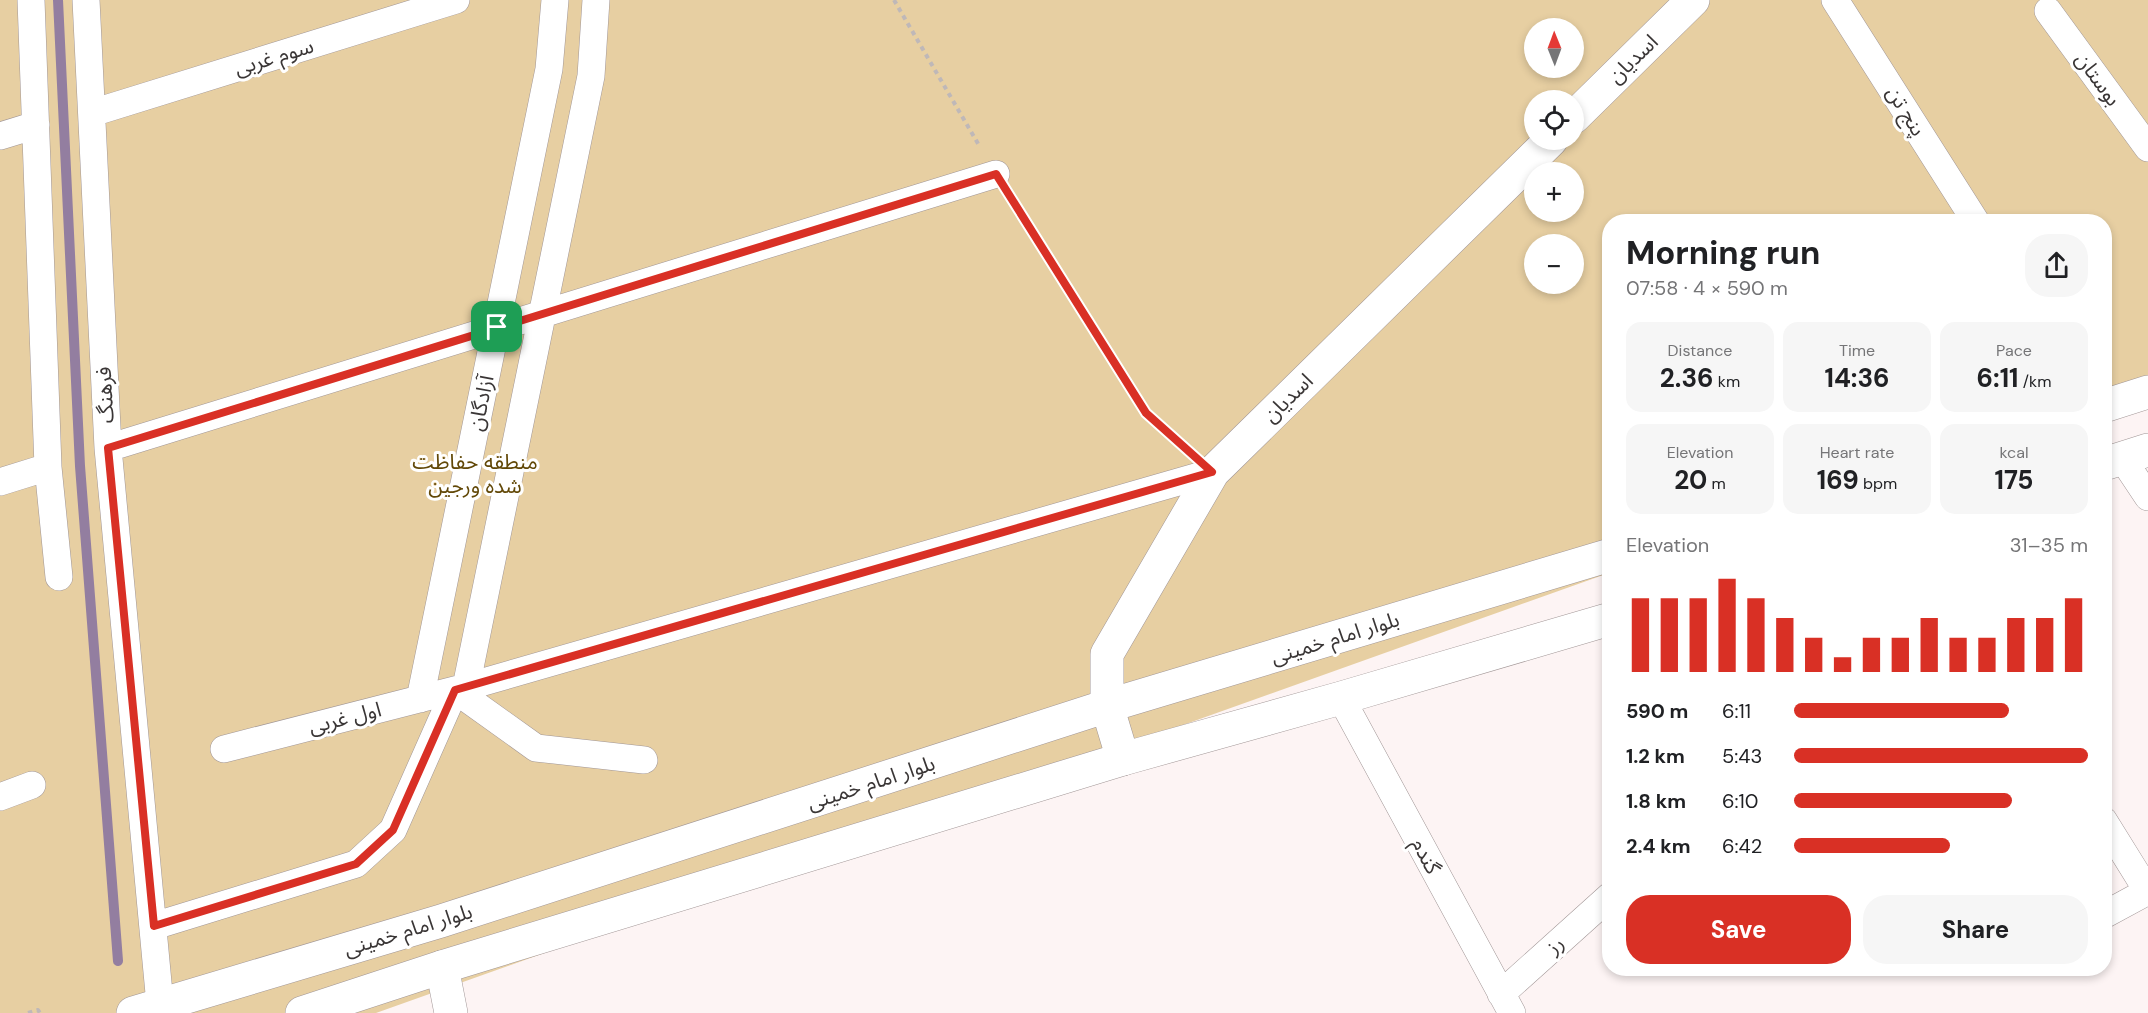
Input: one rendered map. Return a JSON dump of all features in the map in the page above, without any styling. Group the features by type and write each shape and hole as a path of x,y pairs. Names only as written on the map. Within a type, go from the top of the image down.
{"main road":[{"name":"اسدیان","path":"1584,107 1693,0"},
{"name":"اسدیان","path":"1123,759 1107,706 1107,654 1212,472 1541,150"},
{"path":"2112,403 2148,392"},
{"name":"بلوار امام خمینی","path":"147,1008 441,921 1107,706 1602,557"},
{"path":"302,1013 442,967 1123,759 1602,621"},
{"path":"442,967 451,1013"}],"street":[{"path":"31,0 48,467 59,577"},
{"name":"فرهنگ","path":"86,0 108,448 154,926 147,1008"},
{"name":"سوم غربی","path":"92,113 456,0"},
{"name":"آزادگان","path":"420,699 549,69 555,0"},
{"name":"آزادگان","path":"154,926 356,864 393,830 460,689 543,313 591,76 596,0"},
{"name":"پنج تن","path":"1835,0 1971,214"},
{"name":"بوستان","path":"2048,11 2148,148"},
{"path":"0,136 36,125"},
{"path":"108,448 996,174"},
{"path":"2125,457 2148,497"},
{"path":"0,482 48,467"},
{"name":"اول غربی","path":"224,749 460,689 1212,472"},
{"path":"460,689 536,748 644,760"},
{"name":"گندم","path":"1341,698 1507,1004"},
{"path":"0,797 32,786"},
{"path":"2112,834 2148,892 2112,911"},
{"name":"رز","path":"1507,1004 1602,904"}],"path":[{"path":"894,0 996,174 1146,413 1212,472"},
{"path":"28,1013 38,1010 40,1013"}],"green space":[{"name":"منطقه حفاظت شده ورجین","path":"0,0 2148,0 2148,381 2112,394 2112,214 1602,214 1602,575 376,1013 0,1013"}],"waterway":[{"path":"58,0 80,466 118,961"}],"route":[{"path":"996,174 1146,413 1212,472 455,690 393,830 356,864 154,926 108,448 497,327 996,174"}]}
